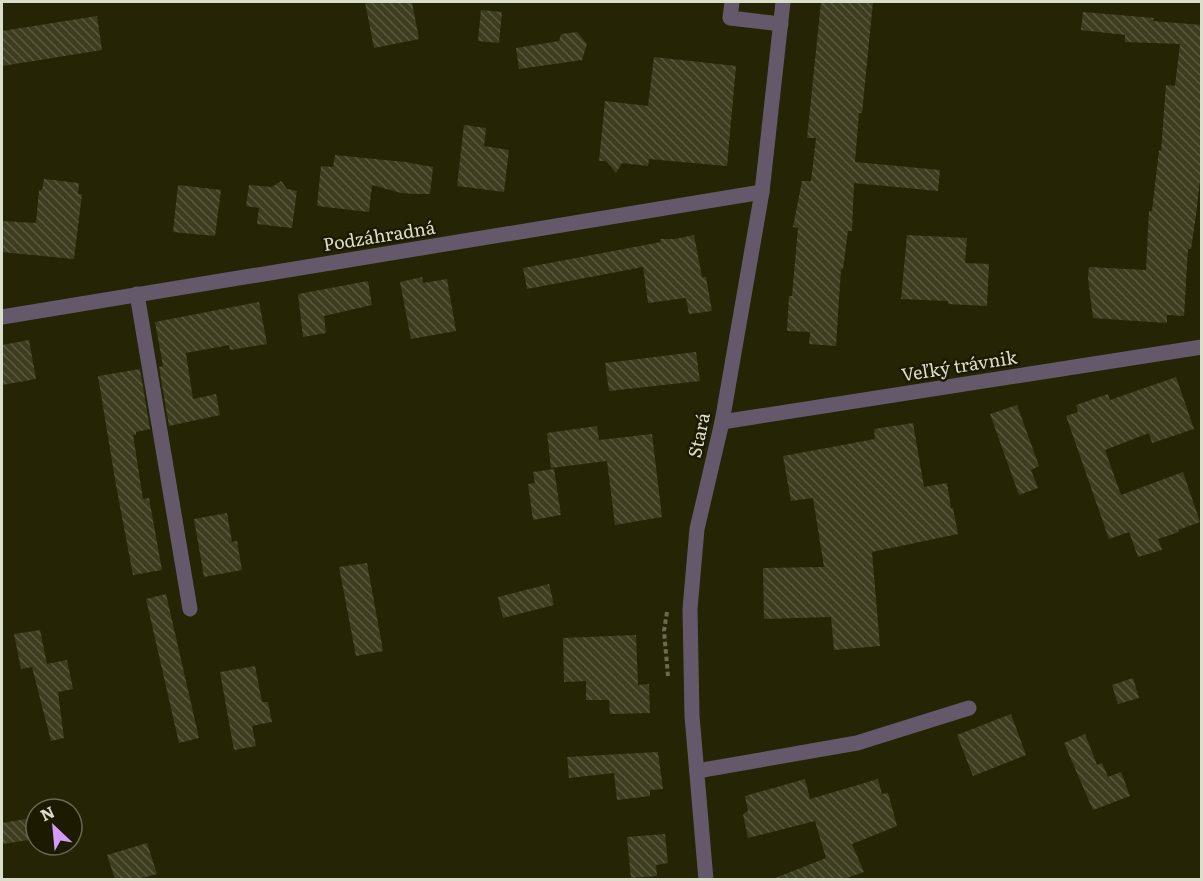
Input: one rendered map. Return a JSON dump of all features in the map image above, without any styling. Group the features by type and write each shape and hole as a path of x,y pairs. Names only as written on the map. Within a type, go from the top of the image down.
{"street":[{"path":"732,2 730,18 781,24"},
{"name":"Stará","path":"706,879 692,716 690,609 697,529 722,422 762,192 783,2"},
{"name":"Podzáhradná","path":"2,317 762,192"},
{"path":"137,294 190,609"},
{"name":"Veľký trávnik","path":"722,422 1202,347"},
{"path":"697,771 857,743 969,708"}],"building":[{"path":"365,2 412,2 419,39 374,48"},
{"path":"821,2 873,2 855,162 940,170 938,191 854,183 852,231 848,231 843,269 841,269 836,346 809,344 810,332 787,331 798,228 793,227 802,181 811,181 816,138 807,138"},
{"path":"481,10 502,12 499,43 478,41"},
{"path":"1083,12 1202,25 1202,162 1196,215 1191,249 1188,249 1184,316 1167,315 1167,323 1093,318 1088,278 1089,267 1146,270 1149,211 1152,211 1159,150 1161,151 1166,85 1175,86 1180,44 1125,42 1125,35 1081,30"},
{"path":"97,16 102,50 2,66 2,31"},
{"path":"577,32 587,44 582,60 519,69 516,48 559,41 561,34"},
{"path":"654,57 736,66 727,166 649,159 648,166 622,163 616,173 606,161 599,161 605,101 648,106"},
{"path":"464,125 486,128 484,146 509,150 504,192 457,186"},
{"path":"335,155 433,167 430,194 401,193 372,185 369,212 317,206 321,166 333,167"},
{"path":"44,179 79,183 78,194 82,194 74,259 2,252 2,221 36,223 39,190 42,190"},
{"path":"281,181 287,189 297,191 292,228 257,224 259,208 246,206 249,185 272,187"},
{"path":"178,185 221,190 215,236 173,232"},
{"path":"694,235 702,277 706,277 712,311 689,314 686,298 648,303 643,267 527,289 523,268 661,242 660,239"},
{"path":"907,235 967,238 965,263 989,264 987,306 948,304 948,301 901,299"},
{"path":"422,277 423,283 447,279 456,331 411,339 400,282"},
{"path":"368,281 372,305 324,316 326,333 303,337 298,294"},
{"path":"259,302 267,344 230,350 229,345 186,353 193,399 216,394 220,415 169,426 159,367 163,366 155,322"},
{"path":"29,340 36,379 2,385 2,345"},
{"path":"696,352 700,381 609,391 605,363"},
{"path":"140,369 150,429 136,432 136,435 133,435 143,499 149,498 162,570 133,575 98,376"},
{"path":"1176,377 1194,429 1152,443 1149,433 1105,450 1121,495 1183,472 1200,522 1158,539 1162,550 1138,557 1129,532 1109,539 1066,416 1078,412 1076,405 1108,394 1110,400"},
{"path":"1017,405 1039,466 1031,470 1038,488 1019,495 990,414"},
{"path":"913,423 924,487 947,483 958,534 872,552 880,646 834,650 831,617 764,619 763,568 824,567 813,498 791,501 783,456 875,439 874,429"},
{"path":"597,426 599,440 652,434 662,517 615,525 607,461 551,468 547,433"},
{"path":"554,469 561,515 533,520 528,484 535,483 533,472"},
{"path":"227,513 232,542 237,541 242,570 204,577 194,519"},
{"path":"367,563 383,651 356,656 339,567"},
{"path":"549,584 554,605 503,618 498,597"},
{"path":"166,594 199,738 179,743 146,599"},
{"path":"40,630 47,664 67,660 73,689 58,692 64,738 51,741 32,667 21,669 14,634"},
{"path":"636,635 638,685 649,684 650,713 610,714 609,700 586,700 586,681 564,682 563,638"},
{"path":"255,666 262,702 268,702 272,722 252,726 256,746 234,750 220,672"},
{"path":"1133,678 1139,698 1118,704 1112,685"},
{"path":"1011,714 1026,755 973,776 957,735"},
{"path":"1085,734 1097,765 1102,763 1108,777 1121,772 1130,796 1093,810 1064,743"},
{"path":"658,752 663,789 650,790 650,796 617,800 614,773 569,778 567,757"},
{"path":"805,779 810,799 878,779 882,794 888,793 897,826 852,844 864,872 844,879 775,879 826,858 815,821 748,838 743,814 748,811 745,796"},
{"path":"24,819 24,841 2,844 2,823"},
{"path":"665,834 668,863 656,865 657,876 631,878 627,837"},
{"path":"147,843 157,874 138,879 115,879 107,855"}]}
